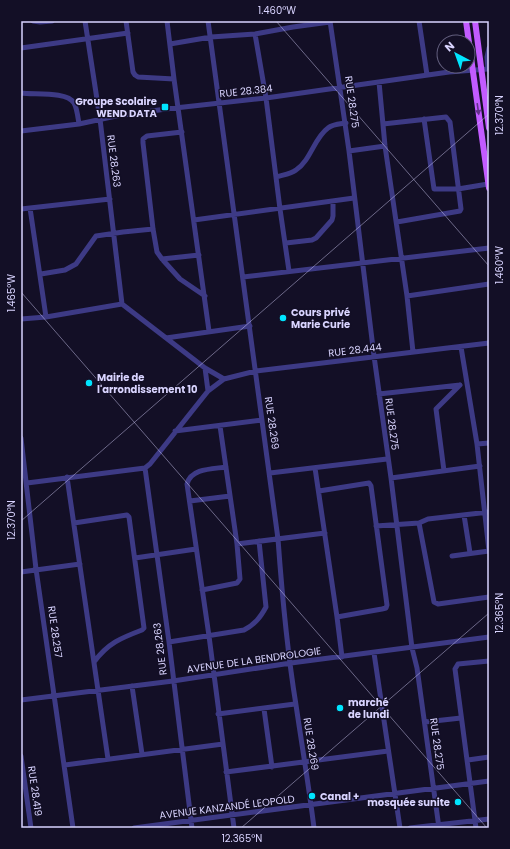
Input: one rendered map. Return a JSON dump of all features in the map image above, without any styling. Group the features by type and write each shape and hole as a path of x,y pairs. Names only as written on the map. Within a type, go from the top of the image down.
{"main road":[{"path":"466,21 468,34"},
{"path":"475,21 489,125"},
{"path":"474,74 489,188"}],"street":[{"path":"33,21 52,21"},
{"name":"RUE 28.263","path":"85,21 89,38 100,119 122,304"},
{"path":"126,21 133,72 135,75 138,78 174,79"},
{"path":"167,21 209,331"},
{"name":"RUE 28.269","path":"208,21 270,473 290,663 306,762 314,828"},
{"path":"170,44 255,34 292,24 330,21"},
{"name":"RUE 28.275","path":"330,21 346,123 387,459 391,478 412,648 417,668 425,722 438,826"},
{"path":"419,21 427,75"},
{"path":"21,48 128,33"},
{"path":"255,34 266,98 289,271"},
{"path":"489,48 487,57 489,71"},
{"name":"RUE 28.384","path":"476,70 489,71"},
{"name":"RUE 28.384","path":"21,131 79,124 100,119 178,108 266,98 436,74"},
{"path":"379,82 385,146 397,222 413,352"},
{"path":"21,93 63,96 72,100 75,104 79,124"},
{"path":"383,124 446,117 450,122 461,209 460,211 397,222"},
{"path":"424,119 433,187 436,190 458,189 488,184"},
{"path":"276,177 296,171 305,161 328,128 346,123"},
{"path":"182,132 147,136 143,139 153,229 157,252 162,259 180,278 205,296"},
{"path":"349,151 385,146"},
{"path":"194,220 234,213 280,209 354,198"},
{"path":"21,209 110,199"},
{"path":"286,243 312,240 316,238 332,220 333,202"},
{"path":"30,208 46,317"},
{"path":"40,274 66,270 76,264 96,236 153,229"},
{"path":"243,277 489,248"},
{"path":"162,259 199,255"},
{"path":"407,296 489,284"},
{"path":"21,319 46,317 122,304 205,368 224,379 208,391 150,464 145,468 27,483"},
{"path":"166,338 250,326"},
{"name":"RUE 28.444","path":"224,379 256,371 489,343"},
{"path":"452,556 489,551 487,512 461,347"},
{"path":"205,368 208,391"},
{"path":"379,394 460,385 466,383"},
{"path":"444,471 436,409 460,385"},
{"path":"175,431 262,420"},
{"path":"202,590 240,581 238,544 220,426"},
{"name":"RUE 28.257","path":"21,442 36,569 73,828"},
{"path":"477,444 489,443"},
{"path":"270,473 387,459"},
{"path":"391,478 480,466"},
{"path":"226,467 198,471 190,478 187,484 209,636 234,828"},
{"name":"RUE 28.263","path":"145,468 169,642 192,828"},
{"path":"315,468 342,657"},
{"path":"67,477 108,759"},
{"path":"319,491 369,483 372,486 387,605 386,608 337,617"},
{"path":"190,501 230,496"},
{"path":"376,526 419,523 428,519 487,512"},
{"path":"74,523 127,515 129,517 135,558 144,628 121,638 108,646 94,662"},
{"path":"464,515 470,553"},
{"path":"419,523 434,602 438,604 489,597"},
{"path":"238,544 325,533"},
{"path":"169,642 244,630 254,625 261,617 266,607 259,541"},
{"path":"135,558 196,549"},
{"path":"21,572 80,564"},
{"name":"AVENUE DE LA BENDROLOGIE","path":"21,700 173,681 290,663 489,637"},
{"path":"374,653 400,828"},
{"path":"476,828 455,669 458,664 489,661"},
{"path":"132,686 142,754"},
{"path":"218,714 296,704"},
{"path":"264,709 272,767"},
{"path":"425,722 461,718"},
{"path":"65,765 223,744"},
{"path":"226,772 388,752"},
{"name":"RUE 28.419","path":"21,756 31,828"},
{"path":"468,760 489,757"},
{"name":"AVENUE KANZANDÉ LEOPOLD","path":"134,828 489,781"},
{"path":"21,803 27,802"},
{"path":"410,828 489,819"}],"place":[{"name":"Groupe Scolaire WEND DATA","path":"165,107"},
{"name":"Cours privé Marie Curie","path":"283,318"},
{"name":"Mairie de l'arrondissement 10","path":"89,383"},
{"name":"marché de lundi","path":"340,708"},
{"name":"Canal +","path":"312,796"},
{"name":"mosquée sunite","path":"458,802"}]}
